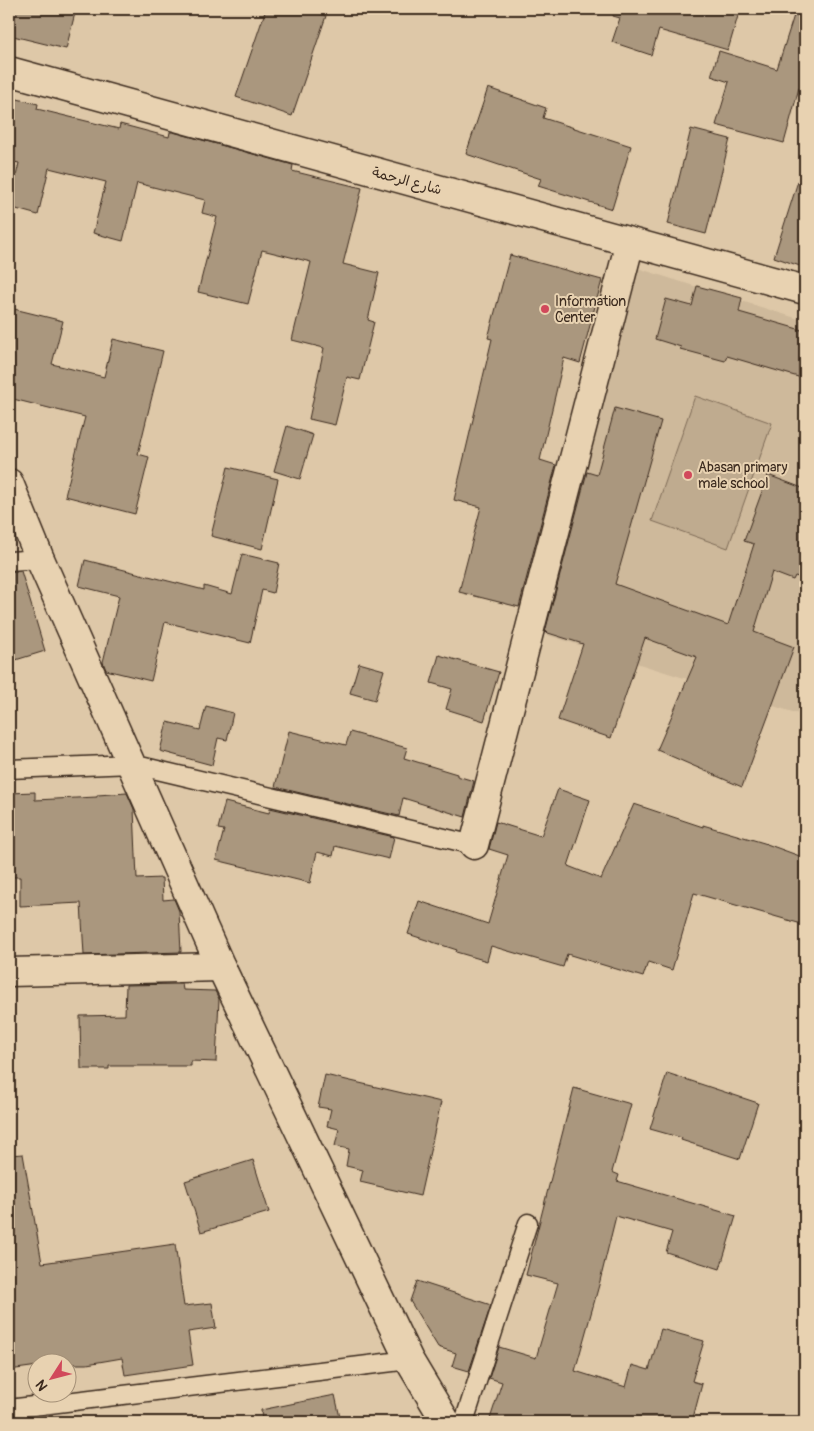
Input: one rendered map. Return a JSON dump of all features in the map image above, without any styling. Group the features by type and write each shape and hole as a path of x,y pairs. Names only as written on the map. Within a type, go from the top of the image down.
{"street":[{"name":"شارع الرحمة","path":"9,71 805,290"},
{"path":"474,845 630,242"},
{"path":"9,483 40,560 221,967 409,1360 446,1422"},
{"path":"9,972 221,967"}],"lane":[{"path":"9,561 40,560"},
{"path":"9,770 132,764 474,845"},
{"path":"464,1422 528,1223"},
{"path":"9,1409 409,1360"}],"shaded area":[{"name":"Abasan primary male school","path":"631,266 805,321 805,716 528,629"},
{"path":"695,396 772,423 728,548 652,521"}],"building":[{"path":"9,9 76,9 66,49 9,35"},
{"path":"266,9 306,9 326,16 292,116 236,97"},
{"path":"614,9 740,9 728,50 659,30 651,55 612,42 620,18 613,16"},
{"path":"796,9 805,9 805,90 799,88 784,143 716,125 729,82 711,76 719,51 777,69"},
{"path":"488,88 546,108 543,118 631,146 612,209 538,186 541,179 466,154"},
{"path":"9,97 38,104 37,109 119,129 120,124 169,137 170,132 173,132 293,165 292,171 362,188 343,264 379,273 368,320 374,322 360,380 347,377 335,425 309,419 324,348 292,340 311,262 262,250 248,304 198,292 217,217 202,213 205,200 137,183 123,241 93,233 106,182 49,168 38,215 9,207 19,163 9,161"},
{"path":"691,129 730,139 706,234 668,224"},
{"path":"799,178 805,179 805,251 800,266 774,257"},
{"path":"510,255 602,280 580,363 564,358 540,460 556,465 519,607 459,592 481,507 454,500 492,339 488,338"},
{"path":"697,286 742,298 739,312 805,331 805,379 727,356 725,361 680,349 681,347 655,339 666,299 692,306"},
{"path":"14,309 63,321 52,364 104,377 113,339 163,351 138,454 149,457 135,514 65,496 85,417 9,398 9,332"},
{"path":"615,408 661,421 615,584 728,625 754,544 744,541 768,475 805,489 805,579 795,576 793,580 772,572 754,632 794,647 742,787 657,750 697,657 645,638 611,738 558,720 583,644 545,632 587,472 597,475"},
{"path":"287,426 313,435 300,479 274,471"},
{"path":"228,467 278,479 262,549 211,536"},
{"path":"242,554 279,563 273,593 262,590 250,643 165,622 151,681 106,670 103,662 119,596 79,586 85,560 204,590 204,586 232,594"},
{"path":"9,571 21,571 45,651 9,662"},
{"path":"439,655 499,672 484,721 446,709 452,689 431,683"},
{"path":"359,663 384,670 375,700 350,693"},
{"path":"206,706 233,713 227,740 218,738 212,765 160,751 167,722 200,730"},
{"path":"289,731 346,745 350,732 407,748 404,758 474,781 465,817 403,798 399,816 275,787"},
{"path":"558,789 590,800 568,866 601,879 634,804 703,827 703,825 764,843 805,858 805,925 694,893 672,970 648,962 643,977 567,954 563,967 491,946 487,961 456,952 457,950 408,934 419,901 488,924 508,855 489,849 496,822 541,836"},
{"path":"35,792 35,800 97,797 97,795 127,793 134,809 137,879 162,878 163,900 174,899 179,911 181,952 84,955 81,903 20,906 20,877 9,877 9,793"},
{"path":"225,802 269,813 270,808 394,837 389,859 335,846 333,856 317,852 310,883 216,860 224,830 218,829"},
{"path":"182,984 183,990 215,991 219,999 216,1062 191,1061 191,1066 109,1066 109,1069 81,1069 80,1016 125,1015 126,985"},
{"path":"667,1073 758,1103 740,1159 681,1140 682,1138 650,1129"},
{"path":"325,1075 441,1102 420,1196 360,1182 363,1170 346,1166 349,1149 335,1146 339,1129 327,1126 331,1109 318,1107"},
{"path":"574,1088 631,1104 612,1172 619,1175 617,1181 736,1216 720,1269 666,1252 672,1232 616,1216 575,1371 626,1387 632,1365 649,1370 661,1329 704,1341 692,1381 702,1384 692,1422 489,1422 502,1382 489,1378 499,1347 536,1358 558,1283 526,1275"},
{"path":"23,1154 42,1263 175,1244 184,1306 212,1303 216,1328 188,1332 193,1365 125,1375 122,1358 78,1364 78,1354 28,1354 28,1367 9,1370 9,1155"},
{"path":"253,1160 269,1212 201,1232 185,1181"},
{"path":"417,1281 491,1305 469,1371 452,1366 456,1353 438,1347 410,1301"},
{"path":"335,1395 341,1422 262,1422 261,1410"}],"place":[{"name":"Information Center","path":"545,309"},
{"name":"Abasan primary male school","path":"688,475"}]}
